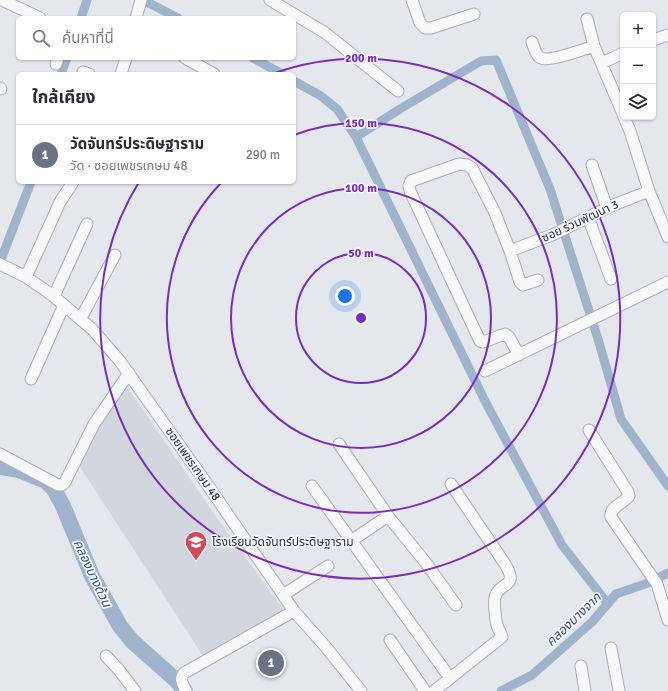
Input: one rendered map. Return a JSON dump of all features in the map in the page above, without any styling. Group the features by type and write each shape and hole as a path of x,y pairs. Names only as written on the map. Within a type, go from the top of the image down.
{"street":[{"path":"2,0 36,16"},
{"path":"270,0 324,32 398,91"},
{"path":"412,0 420,24 425,28 431,28 474,14"},
{"path":"136,16 140,2"},
{"path":"587,19 594,46 620,107"},
{"path":"656,39 668,35"},
{"path":"532,42 539,58 543,59 552,58 594,46"},
{"path":"602,63 620,54"},
{"path":"122,72 125,60"},
{"path":"189,60 210,72"},
{"path":"625,120 649,191 668,237"},
{"path":"519,355 509,337 505,334 483,342 478,338 410,191 409,186 411,181 459,164 467,165 472,168 495,213 520,282 524,285 538,280"},
{"path":"592,165 607,208"},
{"path":"26,277 60,202 71,184"},
{"name":"ซอย ร่วมพัฒนา 3","path":"510,251 564,229 607,208 649,191"},
{"path":"588,218 611,279"},
{"path":"54,296 87,224"},
{"path":"81,318 115,255"},
{"name":"ซอยเพชรเกษม 48","path":"0,264 26,277 54,296 92,329 129,373 294,611 325,646 361,691"},
{"path":"486,371 668,282"},
{"path":"31,378 64,305"},
{"path":"0,454 58,485 62,485 65,482 94,424 129,373"},
{"path":"589,430 628,492 626,500 612,510 610,514 611,517 657,584 668,620"},
{"path":"339,444 388,516 426,563 456,604"},
{"path":"434,691 502,637 497,624 495,599 498,591 506,586 511,578 511,573 506,564 451,484"},
{"path":"312,486 450,678"},
{"path":"351,541 388,516"},
{"path":"283,596 328,566"},
{"path":"186,691 181,680 184,673 294,611"},
{"path":"390,640 425,691"},
{"path":"611,648 619,691"},
{"path":"106,656 135,691"},
{"path":"581,666 585,691"}],"shaded area":[{"name":"โรงเรียนวัดจันทร์ประดิษฐาราม","path":"121,378 213,512 285,612 205,659 80,467"}],"waterway":[{"path":"82,16 87,0"},
{"path":"143,0 174,16"},
{"path":"62,72 66,60"},
{"path":"257,60 278,72"},
{"path":"356,137 481,61 496,60 550,189 598,339 621,419 668,486"},
{"path":"296,82 321,96 337,109 356,137 486,403 562,545 608,604"},
{"path":"0,262 30,184"},
{"name":"คลองบางด้วน","path":"0,467 19,470 46,481 54,489 63,506 92,576 120,626 132,641 177,681 185,691"},
{"name":"คลองบางจาก","path":"501,691 532,675 592,622 616,594 648,583 668,573"}],"place":[{"name":"โรงเรียนวัดจันทร์ประดิษฐาราม","path":"196,562"},
{"name":"วัดจันทร์ประดิษฐาราม","path":"271,663"}]}
